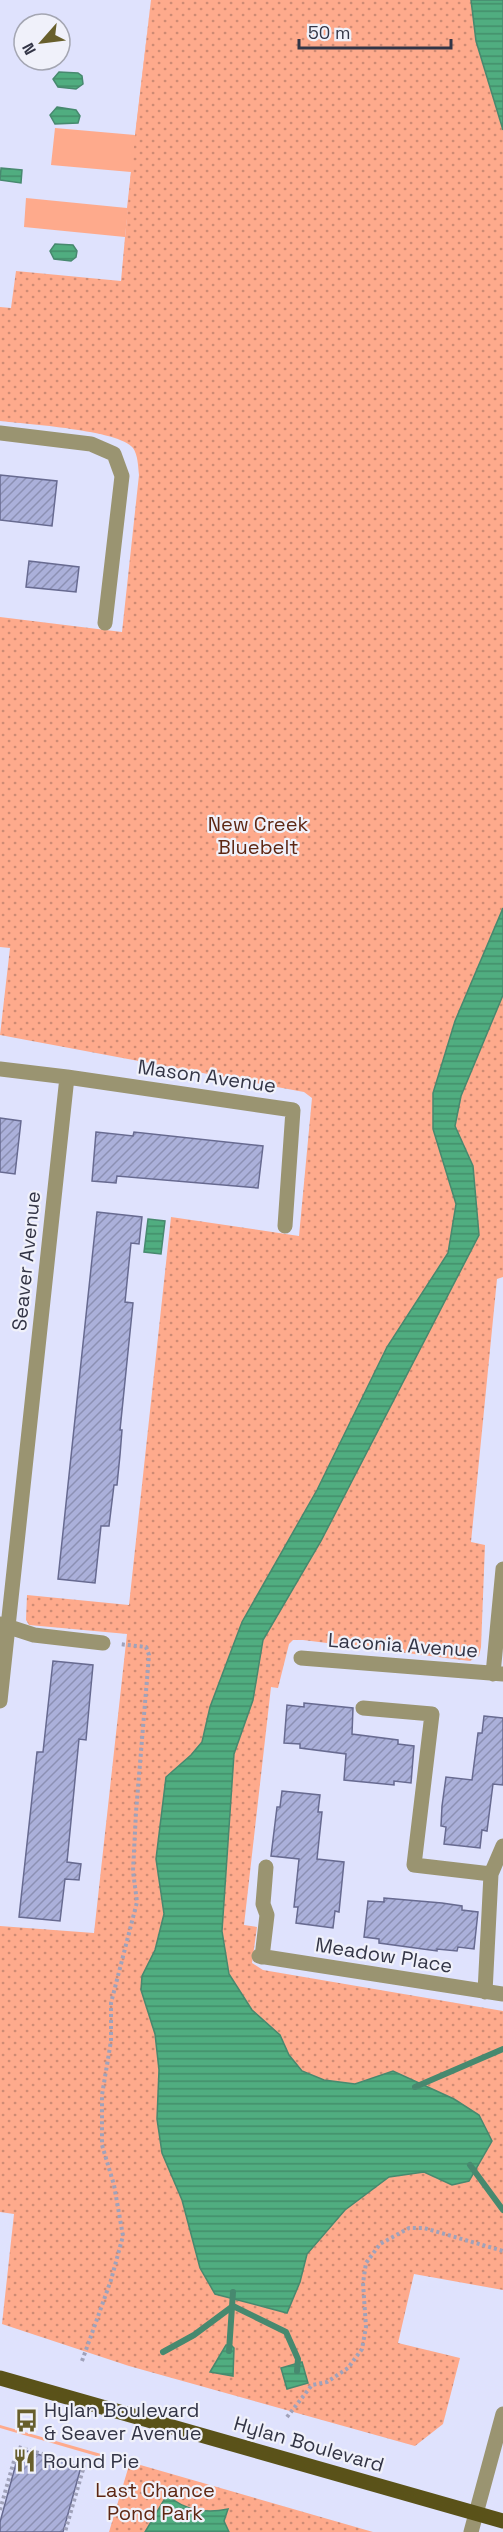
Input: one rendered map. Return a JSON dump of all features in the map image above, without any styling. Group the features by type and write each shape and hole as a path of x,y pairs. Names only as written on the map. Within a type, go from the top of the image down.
{"main road":[{"name":"Hylan Boulevard","path":"0,2378 503,2521"}],"street":[{"path":"0,433 91,444 114,454 122,476 105,623"},
{"name":"Mason Avenue","path":"0,1069 293,1110 285,1226"},
{"name":"Seaver Avenue","path":"0,1701 4,1626 67,1077"},
{"path":"498,1674 503,1569"},
{"path":"4,1626 34,1635 103,1643"},
{"name":"Laconia Avenue","path":"301,1658 498,1674"},
{"path":"363,1708 432,1714 414,1865 491,1874"},
{"path":"485,1992 491,1874 503,1846"},
{"name":"Meadow Place","path":"266,1868 263,1904 267,1915 260,1956 503,1995"},
{"path":"471,2532 503,2414"}],"path":[{"path":"82,2361 111,2280 123,2236 114,2185 102,2145 102,2095 111,2042 111,2003 137,1902 133,1871 149,1655 146,1647 103,1643"},
{"path":"287,2417 312,2385 327,2382 348,2368 362,2349 366,2327 363,2283 366,2263 380,2244 409,2228 424,2228 503,2251"},
{"path":"0,2510 18,2447 84,2466 65,2532"}],"green space":[{"path":"151,0 125,237 24,227 26,198 127,208 131,172 51,165 55,128 135,135"},
{"name":"New Creek Bluebelt","path":"151,0 503,0 503,1277 497,1279 471,1542 485,1545 481,1647 479,1656 470,1661 303,1640 293,1640 289,1644 278,1688 271,1687 244,1925 257,1927 252,1963 263,1970 503,2011 503,2290 414,2274 398,2343 460,2358 443,2424 415,2446 129,2366 2,2324 14,2214 0,2212 0,1926 94,1933 127,1634 29,1625 26,1620 27,1595 129,1605 171,1217 299,1236 312,1098 304,1092 0,1035 10,948 0,947 0,617 122,632 139,475 135,451 125,442 92,432 0,421 0,307 11,308 16,271 121,281"},
{"path":"0,2425 101,2454 100,2457 0,2428"},
{"name":"Last Chance Pond Park","path":"130,2462 373,2532 109,2532"}],"shaded area":[{"path":"471,0 503,0 503,130 476,41"},
{"path":"59,72 78,73 82,76 83,84 76,89 58,87 53,79"},
{"path":"57,107 76,110 80,116 78,123 55,124 50,115"},
{"path":"1,168 22,170 21,183 0,180"},
{"path":"55,244 73,245 77,251 76,257 71,261 54,259 50,251"},
{"path":"503,908 503,995 461,1096 455,1126 473,1166 479,1235 321,1541 263,1640 253,1700 234,1754 222,1931 229,1974 252,2010 280,2035 289,2055 302,2071 324,2080 355,2084 393,2071 454,2099 479,2115 492,2141 469,2181 452,2185 424,2172 389,2177 345,2210 307,2254 300,2282 287,2313 215,2294 200,2268 182,2200 162,2153 157,2119 159,2070 155,2034 141,1990 142,1976 155,1950 164,1914 156,1859 166,1777 202,1742 210,1707 242,1622 317,1490 387,1347 448,1253 456,1204 433,1129 433,1093 455,1021"},
{"path":"148,1219 165,1221 161,1254 144,1252"},
{"path":"226,2345 234,2348 233,2376 210,2372"},
{"path":"302,2362 308,2383 287,2389 281,2368"},
{"path":"167,2495 181,2504 204,2511 228,2509 224,2521 229,2532 145,2532"}],"building":[{"path":"0,475 57,481 52,526 0,520"},
{"path":"29,561 79,567 76,592 26,587"},
{"path":"0,1118 21,1121 15,1174 0,1172"},
{"path":"96,1132 133,1136 134,1132 263,1146 258,1188 117,1176 116,1183 92,1181"},
{"path":"97,1212 142,1217 139,1244 131,1243 125,1302 133,1303 120,1430 122,1430 117,1485 114,1485 109,1526 101,1526 95,1583 58,1579"},
{"path":"53,1661 93,1665 86,1740 79,1739 67,1862 81,1864 79,1880 65,1879 60,1921 19,1917 37,1752 43,1752"},
{"path":"304,1703 353,1708 352,1734 398,1740 398,1744 414,1746 411,1783 394,1781 394,1785 344,1780 346,1754 300,1748 300,1744 284,1743 287,1705 304,1707"},
{"path":"484,1716 503,1718 503,1785 493,1784 487,1831 482,1830 480,1848 444,1844 446,1827 441,1826 446,1777 472,1780 478,1733 482,1733"},
{"path":"282,1791 320,1795 318,1812 322,1812 317,1859 344,1862 339,1912 335,1911 333,1928 296,1923 298,1907 294,1907 299,1859 271,1856 277,1807 280,1807"},
{"path":"384,1898 442,1903 462,1906 462,1910 478,1912 474,1949 458,1947 457,1951 437,1949 437,1951 379,1943 379,1939 364,1937 368,1901 384,1902"},
{"path":"20,2449 81,2467 63,2532 0,2532 0,2522"}],"waterway":[{"path":"415,2087 503,2049"},
{"path":"470,2165 503,2210"},
{"path":"229,2351 233,2292"},
{"path":"163,2352 194,2335 233,2306 286,2332 298,2359 297,2371"}],"place":[{"name":"Hylan Boulevard & Seaver Avenue","path":"26,2421"},
{"name":"Round Pie","path":"25,2461"}]}
